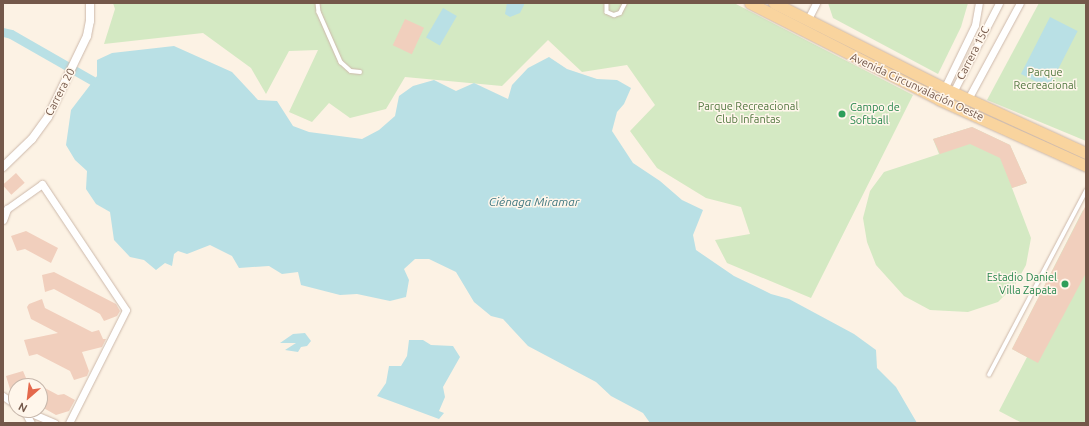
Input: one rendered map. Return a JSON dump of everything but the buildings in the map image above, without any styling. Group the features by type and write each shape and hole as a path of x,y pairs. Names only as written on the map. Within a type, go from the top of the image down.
{"main road":[{"name":"Avenida Circunvalación Oeste","path":"750,3 944,101 1086,166"},
{"name":"Avenida Circunvalación Oeste","path":"774,3 807,21 949,90 1086,152"}],"street":[{"name":"Carrera 20","path":"3,167 32,139 48,116 81,50 90,21 90,3"},
{"path":"807,21 816,3"},
{"path":"944,101 975,25 979,3"},
{"name":"Carrera 15C","path":"944,101 999,3"},
{"name":"Carrera 15C","path":"968,99 1020,3"},
{"path":"3,220 7,209 42,184 126,310 69,423"},
{"path":"42,418 54,423"}],"lane":[{"path":"318,3 319,12 341,62 351,71 360,72"},
{"path":"607,3 607,12 614,15 620,13 625,3"},
{"path":"990,375 1086,191"}],"green space":[{"name":"Parque Recreacional Club Infantas","path":"113,3 734,3 913,95 811,298 727,263 715,240 750,234 741,207 706,198 657,168 630,131 655,105 627,65 582,72 548,40 502,86 405,77 386,109 350,118 329,103 312,122 289,112 318,50 289,51 266,94 251,68 203,33 104,44 115,9"},
{"path":"828,3 968,3 961,27 938,74 833,18"},
{"name":"Parque Recreacional","path":"1039,3 1086,3 1086,141 987,100"},
{"path":"972,127 1010,145 1027,183 1012,188 1031,238 1026,265 1015,285 998,302 968,312 930,310 904,296 876,265 867,242 863,218 870,191 884,172 939,154 933,139"},
{"name":"Estadio Daniel Villa Zapata","path":"1083,210 1086,212 1086,423 1022,423 999,411 1027,357 1012,349"}],"water":[{"path":"507,3 524,3 524,5 520,13 510,17 505,14"},
{"path":"443,8 457,16 440,45 426,37"},
{"path":"1050,17 1078,31 1049,88 1021,74"},
{"name":"Ciénaga Miramar","path":"174,46 232,72 258,100 277,101 293,126 309,132 362,139 379,130 395,116 399,96 413,86 434,80 456,91 474,83 508,99 512,85 528,68 549,57 567,69 597,79 617,80 631,88 624,104 617,112 612,131 633,163 660,181 682,200 703,210 693,235 696,250 734,276 771,294 789,299 854,334 876,350 877,368 896,387 917,423 650,423 643,413 611,396 596,382 528,346 503,319 491,316 474,302 456,272 429,259 415,259 404,269 409,280 406,297 390,301 357,294 340,295 301,285 298,272 282,274 269,266 239,268 232,256 210,245 187,254 178,251 174,254 172,266 165,263 156,270 144,260 130,257 114,240 110,212 96,204 86,189 87,171 75,160 66,145 71,110 97,76 97,60 112,53"},
{"path":"305,333 311,341 307,346 301,347 298,352 285,350 296,343 280,343 293,334"},
{"path":"409,340 423,340 431,345 453,346 460,357 443,387 445,397 439,411 444,413 439,419 377,396 386,383 389,366 401,366 407,356"}],"waterway":[{"path":"3,32 11,34 93,81"}],"place":[{"name":"Campo de Softball","path":"842,114"},
{"name":"Estadio Daniel Villa Zapata","path":"1065,284"}]}
